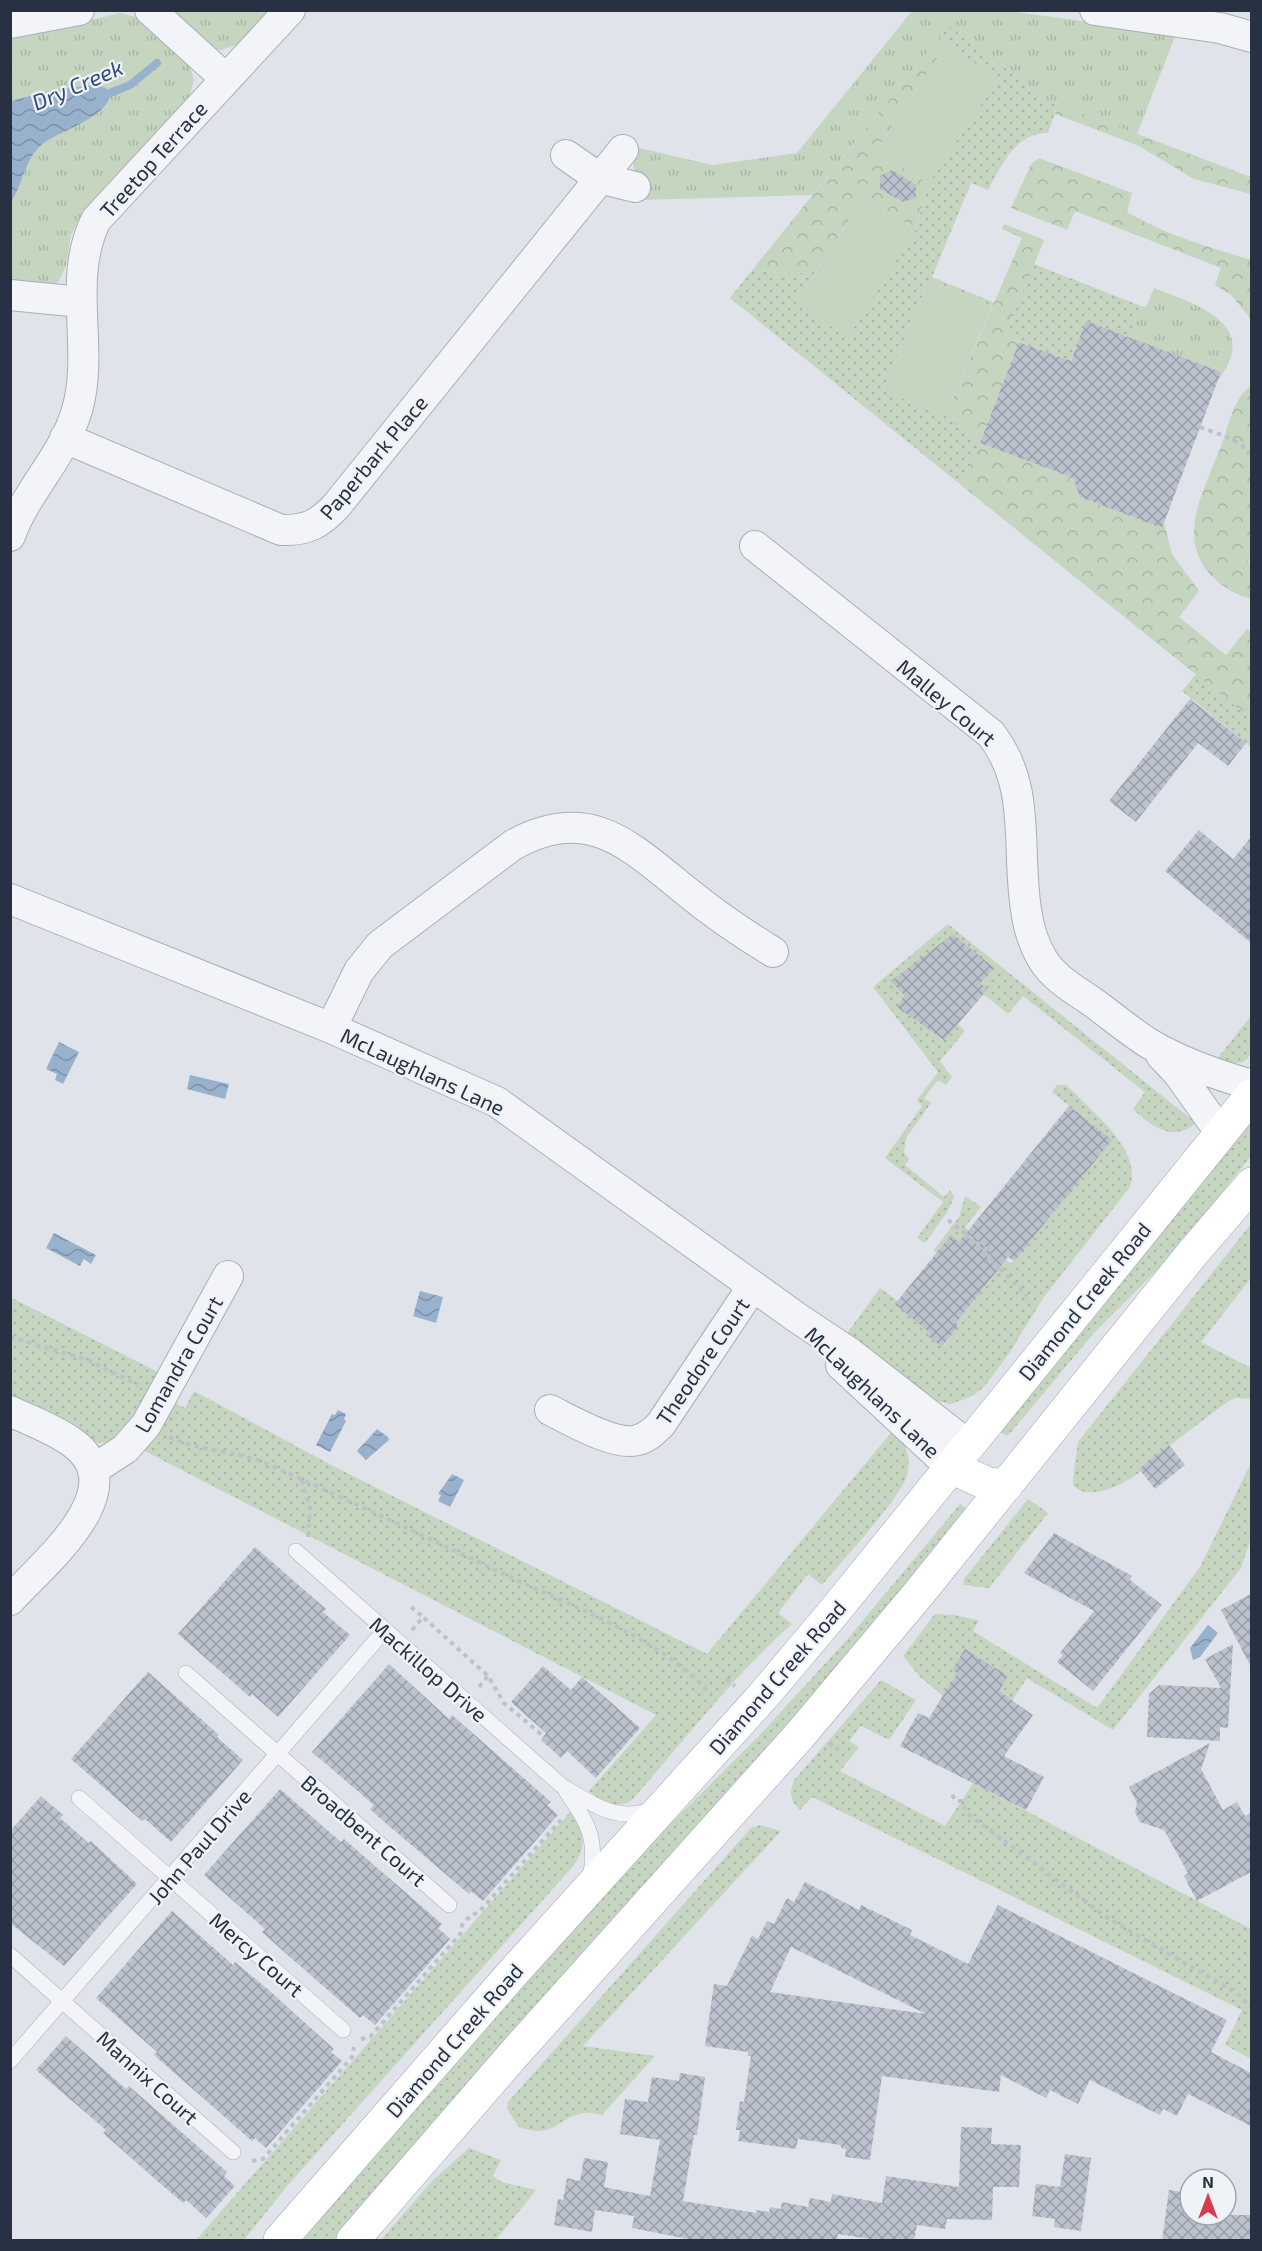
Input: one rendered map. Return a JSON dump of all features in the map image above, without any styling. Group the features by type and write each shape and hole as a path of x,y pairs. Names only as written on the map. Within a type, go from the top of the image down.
{"main road":[{"name":"Diamond Creek Road","path":"280,2241 511,1975 588,1892 819,1630 1251,1095"},
{"path":"353,2241 522,2046 781,1758 1251,1184"},
{"path":"960,1456 987,1458 1006,1486"}],"street":[{"path":"10,23 79,10"},
{"path":"150,10 226,79"},
{"name":"Treetop Terrace","path":"10,536 21,509 65,438 76,412 82,389 81,302 84,248 96,220 290,10"},
{"path":"1095,10 1220,28 1251,37"},
{"name":"Paperbark Place","path":"65,438 281,530 298,531 312,526 325,518 337,505 623,150"},
{"path":"566,155 599,178 635,187"},
{"path":"10,295 81,302"},
{"name":"Malley Court","path":"756,546 991,734 1005,753 1015,779 1020,809 1025,908 1031,935 1044,962 1062,980 1150,1044 1178,1073 1220,1132"},
{"path":"331,1028 359,971 380,945 513,845 534,834 553,828 591,829 624,842 730,926 772,952"},
{"name":"McLaughlans Lane","path":"10,898 331,1028 497,1102 796,1317 860,1360 960,1456"},
{"name":"Malley Court","path":"1150,1044 1214,1074 1251,1085"},
{"name":"Lomandra Court","path":"94,1469 125,1449 146,1425 228,1276"},
{"name":"Theodore Court","path":"550,1410 602,1434 622,1440 635,1441 649,1436 661,1424 753,1286"},
{"path":"10,1411 73,1443 94,1469 96,1484 85,1515 10,1600"}],"lane":[{"name":"Mackillop Drive","path":"296,1551 562,1786 609,1812 622,1816 638,1814 669,1801"},
{"name":"John Paul Drive","path":"10,2061 171,1879 385,1630"},
{"name":"Broadbent Court","path":"186,1673 450,1905"},
{"name":"Mackillop Drive","path":"562,1786 588,1824 593,1840 594,1859 588,1892"},
{"name":"Mercy Court","path":"80,1798 343,2030"},
{"name":"Mannix Court","path":"10,1955 233,2152"}],"path":[{"path":"1200,427 1243,446 1251,457"},
{"path":"948,1220 986,1250 990,1258 1028,1296"},
{"path":"10,1337 88,1360 162,1398"},
{"path":"146,1425 178,1442 247,1455 302,1479 621,1631 680,1664 711,1694"},
{"path":"296,1551 308,1536 311,1519 302,1479"},
{"path":"411,1608 488,1676 504,1702 542,1735"},
{"path":"400,1643 423,1617"},
{"path":"952,1795 956,1801 962,1801 967,1813 1099,1912 1168,1955 1223,1985 1239,1996 1251,2009"},
{"path":"233,2152 245,2162 263,2159 352,2057 353,2047 361,2038 370,2037 461,1933 462,1925 471,1915 478,1913 563,1817"}],"green space":[{"path":"164,11 270,11 239,44 221,50 211,49"},
{"path":"912,11 1008,11 1176,34 1137,134 1049,101 949,26 812,195 638,200 631,146 712,165 797,153"},
{"path":"121,13 139,18 187,61 194,79 190,95 82,213 71,235 66,266 59,281 51,287 11,288 11,35 38,32"},
{"path":"949,25 1049,101 1058,104 1048,133 1037,134 1018,144 1004,161 988,190 971,183 932,277 995,303 992,306 929,280 883,390 945,416 980,443 961,485 730,298 753,269 775,274 816,272 796,304 848,336 916,229 928,184 998,79 938,39"},
{"path":"938,39 947,44 876,150 928,184 916,229 864,197 816,272 775,274 753,269"},
{"path":"947,44 998,79 928,184 876,150"},
{"path":"1058,104 1251,177 1251,194 1194,179 1139,146 1055,114"},
{"path":"1039,158 1132,193 1127,212 1157,228 1251,260 1251,319 1231,295 1215,285 1221,268 1075,211 1067,230 1011,208 1031,164"},
{"path":"864,197 916,229 848,337 796,304"},
{"path":"1004,224 1044,240 1005,336 1019,342 980,443 945,416 1022,238 1002,229"},
{"path":"1034,264 1141,306 1129,337 1086,322 1071,361 1005,336"},
{"path":"929,280 992,306 945,416 883,390"},
{"path":"1154,288 1205,310 1219,319 1228,331 1233,344 1230,361 1218,380 1129,337 1141,306 1146,307"},
{"path":"1251,386 1252,552 1248,562 1251,564 1252,597 1249,598 1224,587 1204,566 1196,550 1194,533 1200,499 1232,413 1240,397"},
{"path":"980,443 1073,478 1080,497 1162,528 1164,523 1172,554 1199,591 1179,617 1226,655 1247,629 1251,633 1251,719 961,485"},
{"path":"1196,674 1251,719 1251,747 1182,691"},
{"path":"948,924 1196,1123 1179,1132 1162,1130 1155,1126 1133,1109 1145,1092 1023,996 1008,1014 983,994 958,1024 965,1031 940,1061 952,1077 946,1085 938,1080 924,1098 931,1103 906,1138 904,1152 909,1159 905,1165 944,1197 950,1190 954,1197 948,1211 925,1243 917,1238 943,1202 885,1158 922,1106 917,1100 938,1072 873,987"},
{"path":"1251,1016 1251,1047 1246,1060 1240,1063 1217,1059"},
{"path":"1057,1085 1066,1085 1115,1134 1129,1160 1132,1173 1130,1187 1044,1297 1008,1355 984,1387 972,1396 951,1404 931,1400 845,1336 880,1288 898,1301 930,1333 928,1336 943,1347 959,1326 956,1323 996,1273 951,1236 937,1253 933,1251 959,1217 965,1196 981,1207 965,1227 1011,1264 1111,1140 1052,1092"},
{"path":"1251,1117 1251,1156 1173,1254 1094,1333 1012,1431 1007,1436 999,1431"},
{"path":"1251,1224 1251,1278 1201,1342 1251,1368 1251,1399 1235,1398 1227,1402 1139,1469 1141,1471 1117,1486 1097,1492 1080,1490 1073,1485 1078,1442"},
{"path":"10,1297 162,1374 137,1418 121,1435 111,1441 99,1443 11,1397"},
{"path":"194,1391 333,1466 707,1654 895,1428 907,1450 909,1462 907,1475 894,1499 822,1585 808,1574 778,1613 792,1624 729,1687 632,1800 615,1804 604,1801 589,1791 656,1715 141,1449 173,1402 185,1408"},
{"path":"1251,1463 1251,1538 1241,1568 1113,1730 1027,1678 1012,1701 943,1696 919,1676 903,1656 935,1614 956,1615 979,1621 973,1631 1097,1708 1200,1567"},
{"path":"1028,1499 1048,1513 989,1588 963,1585 964,1579"},
{"path":"960,1504 967,1509 816,1694 334,2240 300,2240 466,2049 656,1838 757,1738 845,1642"},
{"path":"881,1680 916,1700 889,1740 861,1726 849,1741 859,1747 840,1771 945,1826 973,1783 1251,1929 1251,2059 1225,2045 1242,2010 812,1797 800,1810 791,1796 794,1780"},
{"path":"571,1811 579,1824 582,1837 581,1850 575,1864 288,2185 244,2240 196,2240"},
{"path":"760,1825 781,1831 583,2046 655,2056 602,2115 583,2113 575,2115 540,2131 519,2127 507,2109 508,2102 751,1828"},
{"path":"469,2148 501,2160 493,2176 502,2182 536,2190 496,2240 381,2240 431,2182"}],"water":[{"path":"95,85 106,88 110,94 108,102 93,116 38,148 28,163 11,202 11,101 53,90"},
{"path":"59,1042 79,1052 63,1084 55,1080 57,1074 46,1069"},
{"path":"190,1075 229,1084 225,1099 187,1089"},
{"path":"54,1233 96,1255 91,1264 84,1259 80,1266 46,1248"},
{"path":"420,1291 443,1297 436,1323 413,1316"},
{"path":"338,1410 346,1414 344,1419 346,1421 330,1452 316,1445 332,1414 335,1415"},
{"path":"377,1429 389,1440 366,1460 357,1451"},
{"path":"452,1474 464,1480 450,1507 438,1501 441,1495 438,1494"},
{"path":"1208,1625 1218,1633 1200,1657 1193,1660 1190,1648"}],"building":[{"path":"892,170 916,185 916,198 903,202 880,189 880,176"},
{"path":"1086,321 1221,372 1162,528 1080,497 1073,478 980,443 1019,342 1071,361"},
{"path":"1190,699 1246,743 1228,766 1198,743 1136,822 1109,801"},
{"path":"1199,830 1233,859 1251,837 1251,943 1165,871"},
{"path":"953,934 994,968 980,983 988,989 944,1040 897,1007 905,996 891,981"},
{"path":"1069,1106 1112,1140 1014,1261 1008,1257 956,1323 959,1326 942,1347 928,1336 930,1333 895,1304 951,1235 959,1242"},
{"path":"1169,1445 1185,1465 1155,1489 1139,1469"},
{"path":"1054,1533 1132,1576 1130,1580 1162,1605 1093,1691 1057,1662 1063,1655 1060,1653 1094,1611 1024,1573"},
{"path":"255,1547 326,1609 323,1612 350,1635 278,1717 252,1694 250,1697 178,1634"},
{"path":"1251,1594 1251,1667 1221,1610"},
{"path":"1233,1644 1228,1728 1220,1727 1220,1741 1147,1737 1149,1694 1159,1685 1221,1688 1205,1659"},
{"path":"965,1649 1008,1676 999,1691 1033,1715 1004,1756 1044,1777 1026,1810 900,1746 918,1713 929,1718 957,1673 952,1670"},
{"path":"389,1664 449,1719 452,1715 551,1802 547,1805 558,1815 483,1901 471,1891 469,1894 382,1820 370,1809 374,1805 312,1752"},
{"path":"543,1666 571,1690 582,1677 640,1728 596,1778 567,1751 561,1758 541,1740 546,1733 511,1702"},
{"path":"148,1672 219,1735 217,1737 243,1760 171,1842 145,1819 142,1821 71,1759"},
{"path":"1210,1743 1201,1769 1223,1810 1237,1802 1245,1816 1251,1813 1251,1872 1197,1901 1184,1876 1188,1873 1164,1830 1140,1822 1135,1812 1137,1803 1129,1787"},
{"path":"280,1789 341,1842 344,1839 442,1924 438,1928 450,1939 375,2025 363,2015 360,2018 291,1958 262,1932 265,1929 204,1875"},
{"path":"41,1796 63,1815 60,1818 89,1843 91,1841 137,1884 64,1966 10,1923 10,1831"},
{"path":"805,1882 859,1910 861,1905 912,1930 910,1935 968,1964 998,1905 1227,2020 1211,2052 1251,2073 1251,2126 1188,2094 1177,2116 1163,2109 1160,2115 1090,2080 1078,2104 1050,2090 1046,2098 1001,2075 999,2092 882,2076 870,2160 845,2157 846,2149 841,2148 841,2145 798,2139 796,2149 738,2141 740,2130 736,2130 740,2101 744,2102 751,2056 748,2056 748,2052 705,2046 714,1984 727,1986 752,1936 758,1939 767,1921 774,1924 787,1898 794,1902","holes":["791,1947 926,2014 770,1992"]},
{"path":"172,1911 233,1965 235,1962 271,1992 334,2049 331,2052 342,2061 266,2148 255,2138 252,2141 154,2055 157,2052 96,1998"},
{"path":"66,2036 126,2089 129,2086 227,2172 224,2176 235,2186 206,2218 186,2200 183,2203 155,2179 103,2133 106,2130 36,2070"},
{"path":"680,2073 705,2077 697,2135 694,2135 683,2201 756,2213 756,2210 769,2212 770,2207 781,2209 782,2202 808,2207 810,2198 831,2202 832,2194 882,2203 886,2176 959,2187 961,2127 992,2128 991,2144 1021,2145 1019,2187 993,2187 992,2220 947,2219 945,2229 917,2225 914,2241 883,2241 838,2234 837,2241 698,2241 632,2228 634,2216 595,2210 592,2232 554,2225 558,2199 563,2200 567,2178 580,2181 584,2158 608,2162 604,2187 650,2196 660,2140 620,2134 625,2099 648,2102 652,2077 679,2081"},
{"path":"1065,2154 1091,2158 1081,2231 1054,2227 1055,2219 1032,2216 1036,2184 1060,2187"},
{"path":"1169,2190 1178,2191 1178,2227 1238,2227 1238,2215 1251,2215 1251,2241 1162,2241"}],"waterway":[{"name":"Dry Creek","path":"100,97 130,85 157,63"}]}
